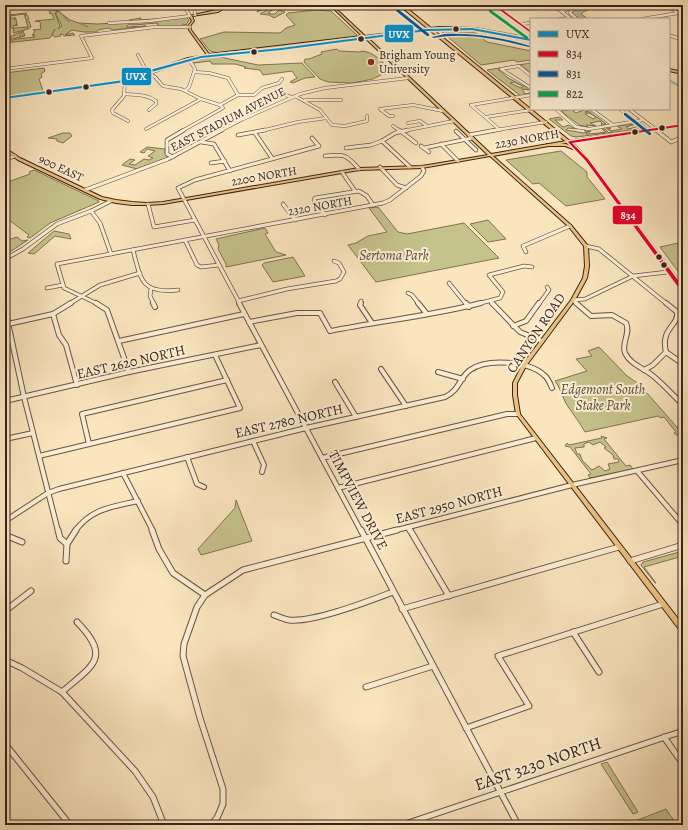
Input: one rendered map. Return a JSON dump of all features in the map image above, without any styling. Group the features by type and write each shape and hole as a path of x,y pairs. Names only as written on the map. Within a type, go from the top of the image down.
{"highway":[{"path":"400,5 530,109"},
{"path":"531,110 583,154 668,272 683,290"},
{"path":"548,145 568,146 583,154"}],"main road":[{"path":"209,56 190,29 189,26 192,21 190,16 217,11 229,5"},
{"path":"331,5 471,138 570,226 586,246"},
{"path":"494,5 530,31"},
{"path":"190,29 196,22 196,15"},
{"path":"5,98 125,81 147,72 189,59 447,28 471,28 521,37 530,41"},
{"path":"432,30 475,31 530,41"},
{"path":"521,37 530,36"},
{"path":"209,56 366,38"},
{"path":"670,68 683,70"},
{"path":"670,68 683,73"},
{"name":"2230 NORTH","path":"422,167 548,145 683,124"},
{"name":"900 EAST","path":"5,149 15,156 111,201"},
{"name":"2200 NORTH","path":"111,201 148,204 184,200 359,169 422,167"},
{"name":"CANYON ROAD","path":"586,246 587,266 585,278 573,300 524,366 516,383 515,395 518,414 683,630"}],"street":[{"path":"186,9 190,5 194,5 196,15"},
{"path":"553,5 570,18"},
{"path":"562,11 585,5"},
{"path":"664,5 681,14"},
{"path":"186,9 195,11"},
{"path":"152,19 160,20 190,16 186,9"},
{"path":"572,9 570,13 576,18"},
{"path":"649,18 681,14"},
{"path":"160,20 168,18"},
{"path":"145,20 109,23 176,18"},
{"path":"520,24 530,23"},
{"path":"5,70 92,58 81,36 155,27 190,29"},
{"path":"670,35 676,38 683,38"},
{"path":"138,55 147,72 155,77 162,86 181,89 201,100 220,105 238,95 254,95 262,88 279,82 282,79"},
{"path":"185,91 189,87 194,72 194,67 189,59"},
{"path":"530,75 519,66 501,69 530,87"},
{"path":"194,72 207,72 228,78 238,95"},
{"name":"EAST STADIUM AVENUE","path":"85,190 173,156 243,119 291,97 326,88 408,78"},
{"path":"125,81 125,94 112,110 114,113 128,121"},
{"path":"525,84 530,83"},
{"path":"125,94 143,94 152,98 156,101 156,104 149,110"},
{"path":"280,94 291,97"},
{"path":"295,96 305,100 320,110 332,125 348,126 367,121 367,116"},
{"path":"500,130 471,105 530,96"},
{"path":"146,129 201,100"},
{"path":"305,100 341,100"},
{"path":"173,156 167,154 167,140 223,108 220,105"},
{"path":"393,116 389,116 380,109 413,105 443,111"},
{"path":"486,117 531,110"},
{"path":"557,110 576,126 589,129 643,120"},
{"path":"592,110 612,125"},
{"path":"621,110 635,122"},
{"path":"630,110 671,142 683,138"},
{"path":"238,135 255,133 298,122 326,118"},
{"path":"408,123 420,121 427,126"},
{"path":"346,148 367,146 382,142 388,136 401,131 454,121"},
{"path":"429,152 423,147 471,138 500,130 546,122"},
{"path":"393,126 416,143"},
{"path":"456,131 476,150"},
{"path":"255,133 272,158"},
{"path":"201,142 214,144 230,171 319,146 312,138"},
{"path":"382,142 410,167"},
{"path":"441,144 458,161"},
{"path":"325,156 343,154 350,158 359,169"},
{"path":"5,159 15,156"},
{"path":"211,163 225,161"},
{"path":"262,162 266,166"},
{"name":"2320 NORTH","path":"63,284 57,264 325,215 387,202 424,172 422,167"},
{"path":"380,168 397,185 406,188"},
{"name":"TIMPVIEW DRIVE","path":"230,171 195,180 178,187 244,314 518,825"},
{"path":"342,172 355,191"},
{"path":"325,215 314,199 355,191 366,194 373,205"},
{"path":"5,259 23,249 57,224 91,211 111,201"},
{"path":"148,204 154,226 195,220"},
{"path":"283,204 295,220"},
{"path":"91,211 100,223 111,254"},
{"path":"526,252 523,246 570,226"},
{"path":"184,240 197,265 208,267 219,265"},
{"path":"586,246 599,249 677,312 677,320 666,333 664,342 666,352 683,364"},
{"path":"133,250 143,283 151,289 164,291 178,290"},
{"path":"238,301 280,290 336,281 340,279 344,272 339,263 334,261"},
{"path":"249,322 297,313 320,313 330,331 469,307 491,302 500,298 503,292 489,275 524,266 532,267"},
{"path":"573,300 585,299 633,276 668,272"},
{"path":"8,324 53,314 65,308 80,296 107,282 140,273"},
{"path":"449,283 469,307"},
{"path":"47,288 63,284 68,291 96,302 107,310 129,372"},
{"path":"513,326 526,321 549,290 547,287"},
{"path":"151,289 150,296 155,307"},
{"path":"408,293 412,295 427,314"},
{"path":"573,300 591,316 612,315 623,319 629,327 624,348 625,354 636,366 644,370 663,385 683,405"},
{"path":"361,301 360,305 372,323"},
{"path":"491,302 523,335 542,341"},
{"path":"5,309 24,397 60,538 68,544"},
{"path":"53,314 59,335 66,345 78,385"},
{"path":"119,341 184,327 200,322 244,314"},
{"name":"EAST 2620 NORTH","path":"5,401 129,372 261,345"},
{"path":"644,370 653,365 666,352"},
{"path":"39,456 240,408 215,355"},
{"name":"EAST 2780 NORTH","path":"5,521 48,493 187,457 450,395 457,390 463,379 472,368 495,363 509,363 524,366 543,373 547,377 552,388"},
{"path":"381,369 406,406"},
{"path":"438,372 463,379"},
{"path":"89,444 82,414 228,380"},
{"path":"335,382 356,417"},
{"path":"322,458 507,414 518,414"},
{"path":"5,439 33,433"},
{"path":"338,488 536,438"},
{"path":"253,441 264,465 262,472"},
{"path":"187,457 197,484 204,487"},
{"name":"EAST 2950 NORTH","path":"205,595 243,570 572,484 620,473 638,472 683,460"},
{"path":"638,472 683,525"},
{"path":"123,473 153,532 159,549 173,573 205,595 197,607 184,644 182,656 223,789 223,804 211,825"},
{"path":"66,561 68,544 78,527 89,516 99,511 138,501"},
{"path":"408,527 449,596"},
{"path":"5,535 22,542"},
{"path":"630,561 683,545"},
{"path":"402,609 619,547"},
{"path":"5,611 31,592"},
{"path":"274,615 288,620 304,620 365,603 393,592"},
{"path":"466,728 528,706 498,656 663,604"},
{"path":"62,692 88,668 96,656 96,643 86,630 77,622"},
{"path":"573,632 599,672"},
{"path":"5,660 22,668 62,692 135,771 153,797 164,825"},
{"path":"366,686 433,666"},
{"name":"EAST 3230 NORTH","path":"402,825 683,731"},
{"path":"664,737 683,764"},
{"path":"5,744 70,825"}],"green space":[{"path":"257,5 272,5 257,12 258,9 262,7"},
{"path":"272,5 280,5 272,8 274,9 268,13 275,14 279,10 285,12 274,18 269,15 260,14 272,7"},
{"path":"589,5 600,5 581,14 587,18 579,18 572,13"},
{"path":"51,6 56,6 55,10 58,10 55,13 60,26 58,29 62,26 56,14 58,11 70,20 79,23 97,24 131,22 129,20 141,18 139,20 186,17 189,20 186,25 183,24 182,26 160,26 157,24 158,23 129,24 126,27 146,26 113,30 108,28 98,30 97,32 72,30 65,35 73,33 75,35 64,36 63,34 60,34 61,36 55,37 52,35 55,29 50,38 5,43 5,40 9,38 13,41 10,37 20,32 20,36 23,36 21,32 23,31 25,36 13,39 35,37 32,35 35,35 33,34 35,31 33,30 41,29 41,24 40,22 35,21 54,19 52,14 49,13 51,13 49,12 52,7"},
{"path":"315,10 331,11 357,35 355,37 218,53 210,51 200,39 224,32 280,33 286,28 295,25 286,15 288,13"},
{"path":"27,13 25,15 27,15 29,19 26,20 24,14 10,16 10,18 16,18 14,19 16,19 17,24 15,25 18,25 13,26 14,28 28,27 26,21 29,21 31,27 13,33 14,29 11,28 9,15"},
{"path":"442,32 476,33 487,42 530,51 530,60 517,62 514,60 481,65"},
{"path":"337,49 339,51 362,51 370,53 377,57 390,69 390,74 383,74 373,79 352,83 328,82 320,79 304,62 305,59 322,54 321,52"},
{"path":"220,57 258,65 302,63 315,77 305,78 293,83 290,82 297,78 292,71 263,75 260,70 244,68 246,67 235,64 212,64 210,61 194,63 193,61"},
{"path":"530,63 530,72 521,65 498,69 508,78 523,86 514,82 510,83 521,88 524,86 529,90 522,89 525,94 530,94 521,96 487,70"},
{"path":"44,68 45,71 41,74 42,77 39,79 43,91 5,96 5,73"},
{"path":"575,110 573,111 576,113 588,110 589,111 585,112 590,112 596,117 589,113 585,114 593,119 597,117 606,124 602,125 600,121 590,123 596,126 586,125 588,127 579,125 561,111"},
{"path":"560,117 563,120 555,120 563,127 569,125 573,128 576,127 577,129 568,128 566,130 584,133 586,132 584,130 586,131 587,135 587,131 591,131 588,132 591,134 606,132 602,129 605,129 609,133 576,137 571,136 549,119"},
{"path":"641,123 647,128 610,133 612,132 606,128 611,128 609,129 611,131 622,129 617,126 636,124 626,127 629,129 642,125 637,124"},
{"path":"63,133 70,133 72,136 63,143 57,141 57,139 48,138"},
{"path":"147,147 165,149 165,154 169,157 137,169 122,165 130,159 135,160 129,164 135,165 144,159 149,160 153,158 148,156 155,151 147,149 144,153 140,152"},
{"path":"561,151 587,172 587,177 605,199 566,206 539,183 533,184 506,160"},
{"path":"34,170 99,202 50,223 30,238 27,237 29,235 5,217 5,183 30,174 29,172"},
{"name":"Sertoma Park","path":"378,207 398,232 407,234 464,223 499,258 376,282 348,245 356,243 368,236 387,232 369,208"},
{"path":"488,220 506,239 488,242 470,224"},
{"path":"265,228 268,233 265,234 276,252 286,255 226,267 226,264 218,249 219,245 216,239"},
{"path":"54,231 69,234 71,239 55,236 34,254 28,253"},
{"path":"17,237 22,241 28,240 5,255 5,241"},
{"path":"683,242 683,278 660,247"},
{"path":"293,257 305,276 273,282 262,265 264,263"},
{"name":"Edgemont South Stake Park","path":"599,347 627,376 639,384 683,434 676,435 674,433 676,432 664,417 661,418 658,416 585,432 567,405 555,381 587,371 576,359 592,356 588,351"},
{"path":"601,436 607,438 604,439 626,466 630,465 633,469 590,478 588,475 591,474 570,447 565,446 567,443 569,445 602,438","holes":["589,442 593,445 600,442 606,447 604,448 613,455 614,459 618,459 619,462 608,464 610,469 605,471 599,466 592,470 582,460 580,454 577,454 575,448 584,447 584,444"]},
{"path":"236,500 252,541 201,555 198,549 235,508"},
{"path":"683,551 683,556 644,567 656,583 641,565 643,562"},
{"path":"607,762 638,812 633,814 601,764"},
{"path":"666,809 677,825 664,825 661,820 647,825 625,825"}],"waterway":[{"path":"582,18 577,12 594,5"},
{"path":"53,7 52,10 56,10"},
{"path":"59,11 69,22"},
{"path":"81,24 88,27"},
{"path":"670,81 683,88"}],"transit line":[{"name":"834","path":"494,5 530,31"},
{"name":"831","path":"397,10 428,35"},
{"name":"822","path":"490,11 527,38"},
{"name":"UVX","path":"5,98 125,81 147,72 201,57 281,49 427,30 472,29 530,40"},
{"name":"831","path":"433,37 458,34 482,36 529,46"},
{"name":"831","path":"625,114 650,134"},
{"name":"834","path":"570,142 683,125"},
{"name":"834","path":"570,142 587,160 683,290"}],"place":[{"name":"Brigham Young University","path":"371,62"}]}
